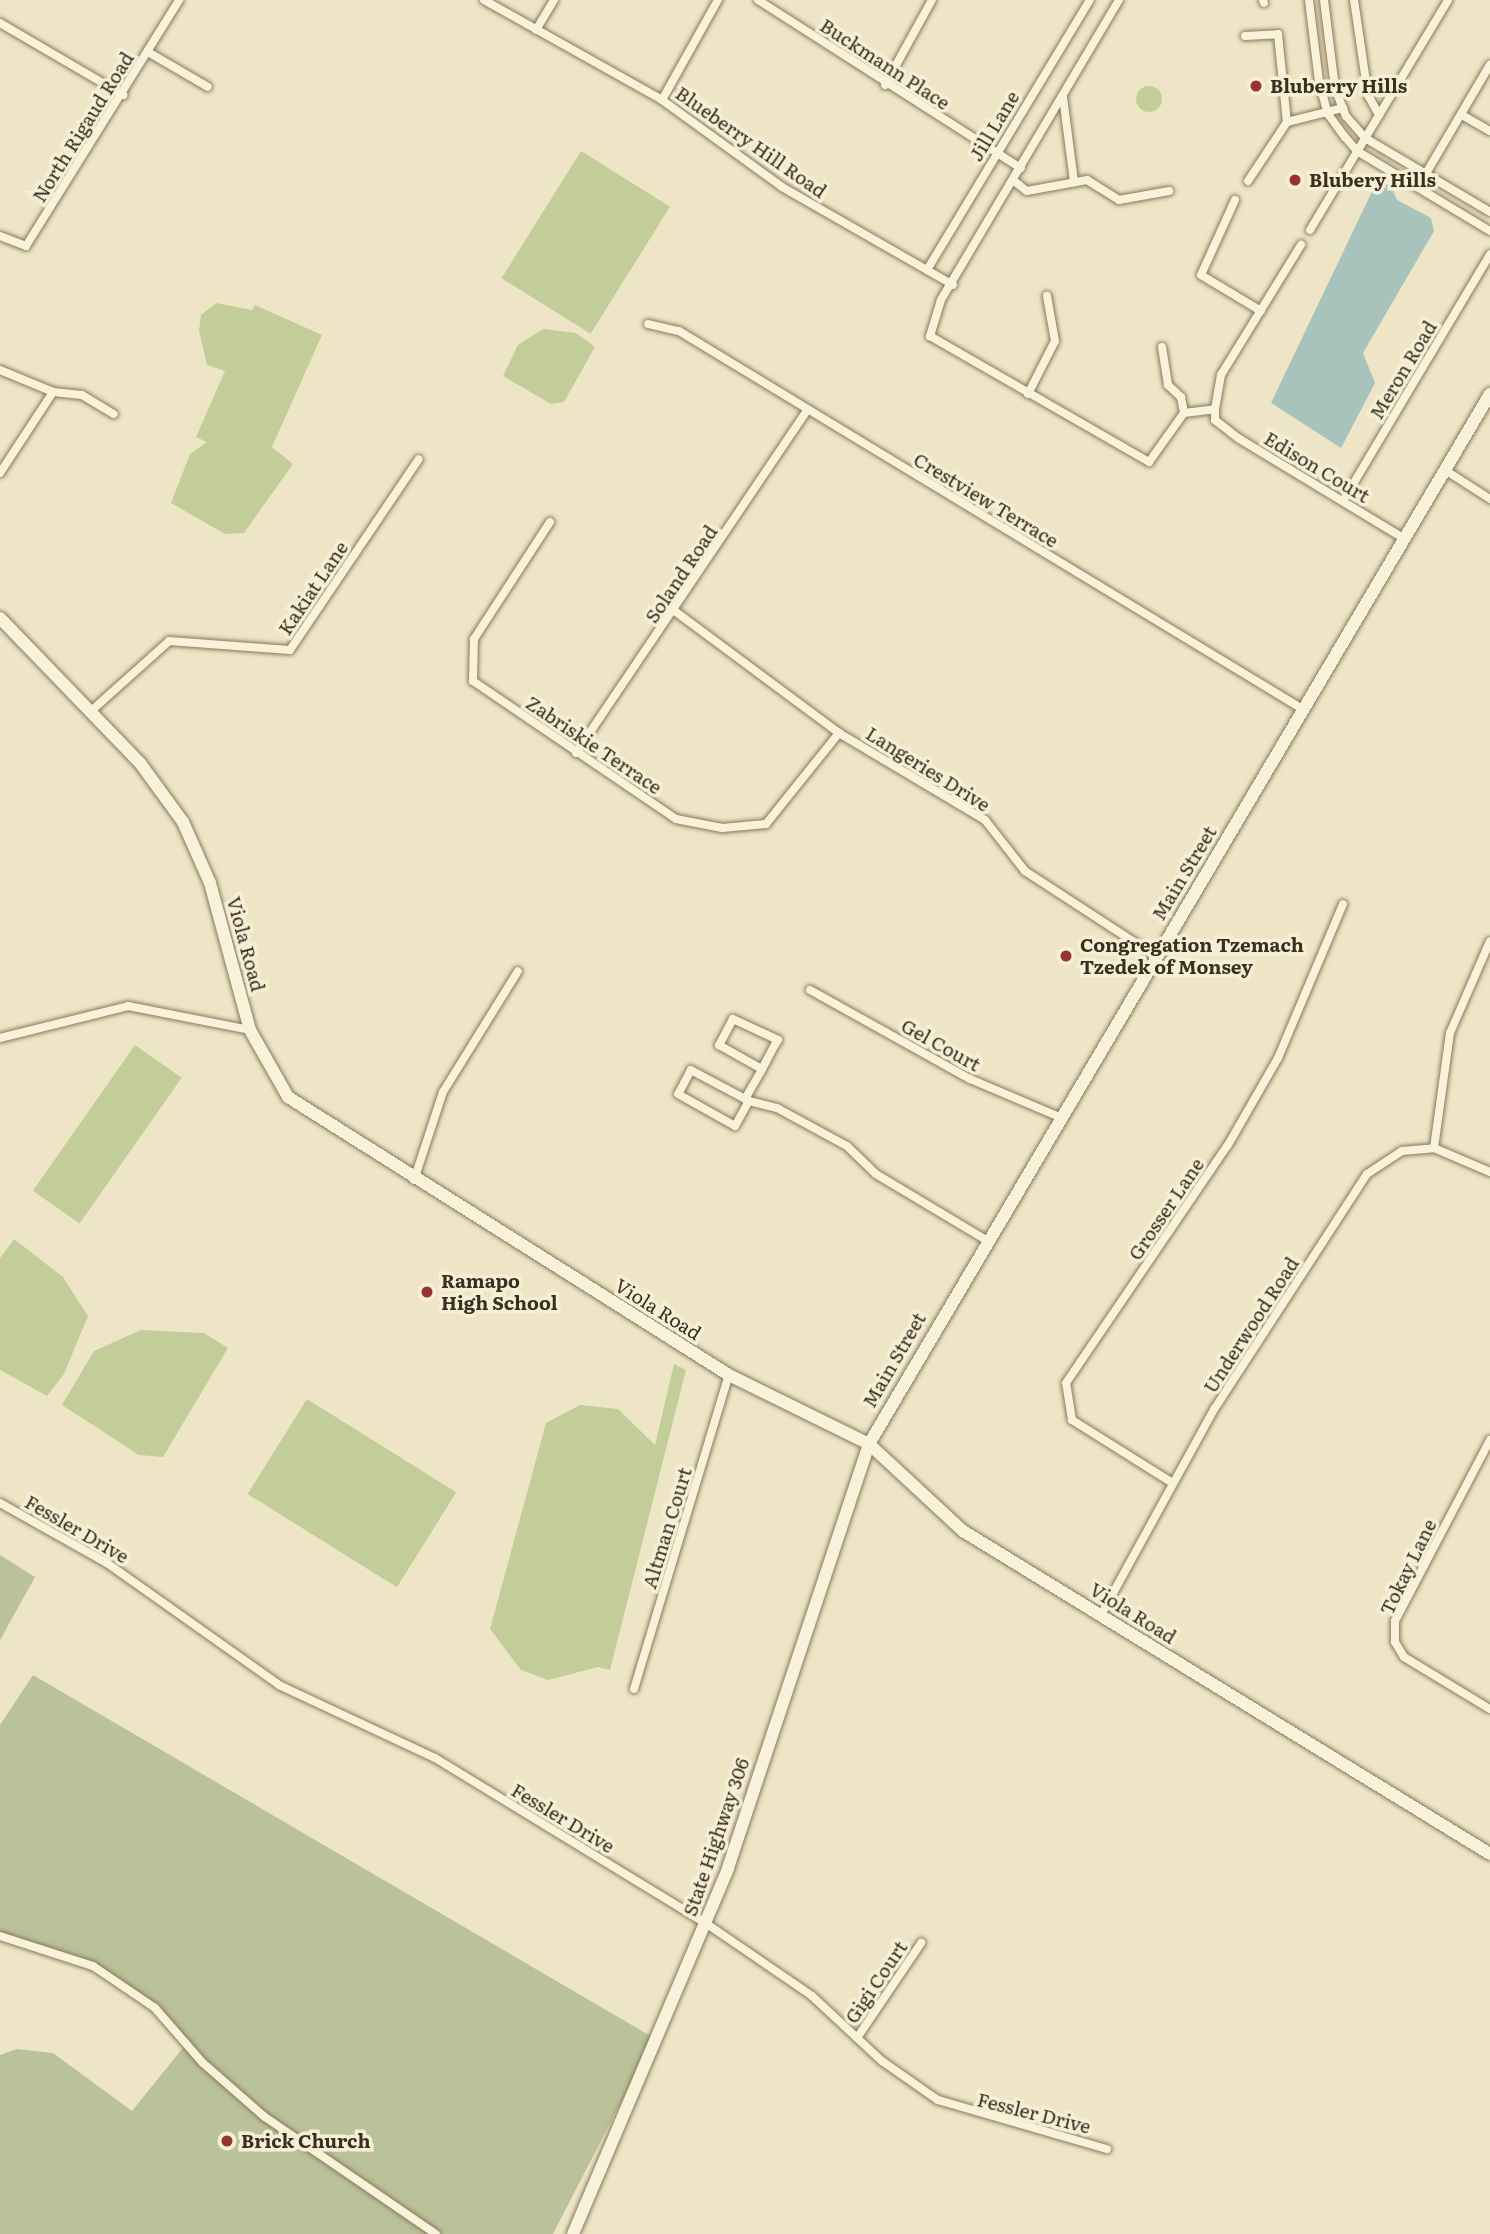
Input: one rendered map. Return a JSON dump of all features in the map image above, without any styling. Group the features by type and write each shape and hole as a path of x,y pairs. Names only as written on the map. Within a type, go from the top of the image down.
{"main road":[{"name":"Main Street","path":"869,1444 1490,394"},
{"name":"Viola Road","path":"0,618 140,763 183,822 210,883 250,1030 288,1097 414,1180 729,1375 869,1444 963,1531 1490,1854"},
{"name":"State Highway 306","path":"573,2234 707,1924 869,1444"}],"street":[{"name":"North Rigaud Road","path":"0,236 26,246 179,0"},
{"name":"Blueberry Hill Road","path":"484,0 662,100 782,187 953,285"},
{"path":"536,30 554,0"},
{"path":"662,100 718,0"},
{"name":"Buckmann Place","path":"758,0 885,85 1021,168"},
{"path":"885,85 932,0"},
{"name":"Jill Lane","path":"927,270 1090,0"},
{"path":"1119,0 953,285 930,336 1149,462 1184,413 1181,397 1168,385 1162,346"},
{"path":"1309,0 1328,114 1357,151 1490,230"},
{"path":"1324,0 1343,108 1365,138 1490,212"},
{"path":"1354,0 1368,95 1379,115"},
{"path":"1310,230 1448,0"},
{"path":"0,23 123,94"},
{"path":"1245,36 1278,34 1287,122 1248,181"},
{"path":"148,52 208,87"},
{"path":"1418,187 1490,65"},
{"path":"1063,97 1074,182"},
{"path":"1287,122 1328,114 1343,108"},
{"path":"1462,115 1490,131"},
{"path":"1014,181 1027,191 1087,180 1119,200 1169,191"},
{"path":"1235,200 1201,275 1261,311"},
{"path":"1184,413 1215,409 1221,375 1301,245"},
{"name":"Meron Road","path":"1343,501 1490,254"},
{"path":"1028,394 1055,341 1047,296"},
{"name":"Crestview Terrace","path":"648,324 679,331 1304,710"},
{"path":"0,370 53,392 82,395 114,414"},
{"path":"0,473 53,392"},
{"name":"Edison Court","path":"1215,409 1214,420 1405,540"},
{"name":"Soland Road","path":"576,753 676,612 807,410"},
{"name":"Kakiat Lane","path":"90,712 169,640 290,650 419,459"},
{"path":"1445,470 1490,499"},
{"name":"Zabriskie Terrace","path":"550,522 474,639 473,681 676,819 722,828 766,824 839,733"},
{"name":"Langeries Drive","path":"676,612 839,733 985,820 1025,871 1157,957"},
{"name":"Grosser Lane","path":"1171,1482 1072,1420 1066,1383 1170,1236 1259,1090 1343,904"},
{"path":"1490,941 1450,1033 1434,1148 1490,1172"},
{"path":"414,1180 443,1093 517,971"},
{"name":"Gel Court","path":"810,990 970,1079 1062,1118"},
{"path":"0,1038 128,1006 250,1030"},
{"path":"762,1069 719,1045 733,1019 778,1040 762,1069 747,1100 735,1126 678,1094 691,1070 747,1100 777,1108 848,1146 876,1174 988,1241"},
{"name":"Underwood Road","path":"1101,1615 1171,1482 1367,1174 1402,1151 1434,1148"},
{"name":"Altman Court","path":"634,1689 729,1375"},
{"name":"Tokay Lane","path":"1490,1440 1395,1621 1395,1642 1404,1657 1490,1709"},
{"name":"Fessler Drive","path":"0,1503 107,1563 279,1685 435,1758 707,1924 812,1996 857,2038 937,2100 1107,2149"},
{"path":"0,1936 28,1941 103,1973 155,2008 203,2063 265,2117 436,2234"},
{"name":"Gigi Court","path":"857,2038 921,1943"}],"green space":[{"path":"1149,86 1158,90 1162,99 1158,108 1149,112 1140,108 1136,99 1140,90"},
{"path":"581,151 670,207 591,334 502,278"},
{"path":"216,303 252,310 255,305 322,335 272,447 293,464 244,533 225,534 171,503 190,454 207,442 196,437 225,371 207,365 199,331 201,315"},
{"path":"543,329 576,333 595,347 564,402 551,404 503,376 518,345"},
{"path":"135,1045 182,1078 80,1224 33,1191"},
{"path":"14,1239 63,1277 88,1316 64,1374 47,1396 0,1370 0,1258"},
{"path":"141,1330 204,1333 228,1348 163,1457 139,1455 62,1405 94,1351"},
{"path":"674,1364 686,1370 610,1670 598,1667 548,1680 521,1670 490,1629 546,1423 580,1405 618,1409 655,1445"},
{"path":"307,1399 456,1492 397,1587 248,1494"},
{"path":"0,1555 35,1577 0,1640"},
{"path":"33,1675 654,2038 553,2234 0,2234 0,2055 17,2049 53,2053 132,2111 186,2044 154,2008 93,1966 0,1936 0,1725"}],"water":[{"path":"1376,183 1390,184 1397,200 1431,218 1434,231 1363,353 1375,383 1341,448 1271,403"}],"place":[{"name":"Bluberry Hills","path":"1256,86"},
{"name":"Blubery Hills","path":"1295,180"},
{"name":"Congregation Tzemach Tzedek of Monsey","path":"1066,956"},
{"name":"Ramapo High School","path":"427,1292"},
{"name":"Brick Church","path":"227,2141"}]}
